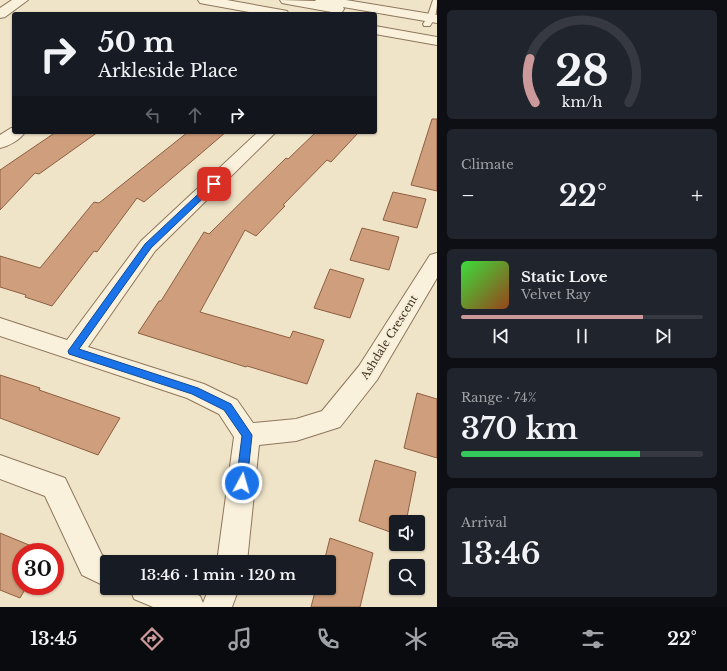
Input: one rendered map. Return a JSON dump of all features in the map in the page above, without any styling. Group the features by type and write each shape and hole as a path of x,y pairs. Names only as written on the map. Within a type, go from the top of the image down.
{"street":[{"path":"0,14 21,0"},
{"path":"205,0 271,12"},
{"path":"287,0 356,12"},
{"path":"322,0 433,22"},
{"path":"377,15 433,22"},
{"path":"377,30 437,41"},
{"path":"0,143 14,134"},
{"path":"72,351 148,246 266,134"},
{"name":"Ashdale Crescent","path":"247,435 296,430 331,419 368,373 437,260"},
{"path":"0,327 195,391 228,407 247,435 233,555"},
{"path":"0,467 55,487 92,565 100,569"},
{"path":"161,595 189,607"},
{"path":"217,607 221,595"}],"lane":[{"path":"433,22 437,0"}],"building":[{"path":"432,119 437,119 437,191 411,185"},
{"path":"53,134 95,134 39,174 35,173 0,210 0,170"},
{"path":"185,134 224,134 144,202 137,198 97,252 94,251 52,306 25,297 26,295 0,287 0,256 40,268 94,202 99,203"},
{"path":"314,134 357,134 331,162 327,160 283,205 285,206 256,236 245,230 200,312 290,338 293,331 324,340 307,384 247,366 246,367 138,333 159,301 161,301 204,232 209,234 286,158 288,159"},
{"path":"393,192 426,199 417,228 383,220"},
{"path":"362,228 399,237 389,270 350,260"},
{"path":"330,269 364,279 350,318 314,308"},
{"path":"0,375 40,388 39,390 120,418 98,455 0,418"},
{"path":"417,393 437,399 437,458 404,448"},
{"path":"375,460 416,472 407,515 389,515 389,532 359,521"},
{"path":"0,533 24,543 12,543 12,595 0,590"},
{"path":"330,538 373,553 360,607 311,607 314,595 336,595 336,555 326,555"},
{"path":"12,595 22,595 20,598"}],"route":[{"path":"214,184 148,246 72,351 195,391 228,407 247,435 242,483"}]}
